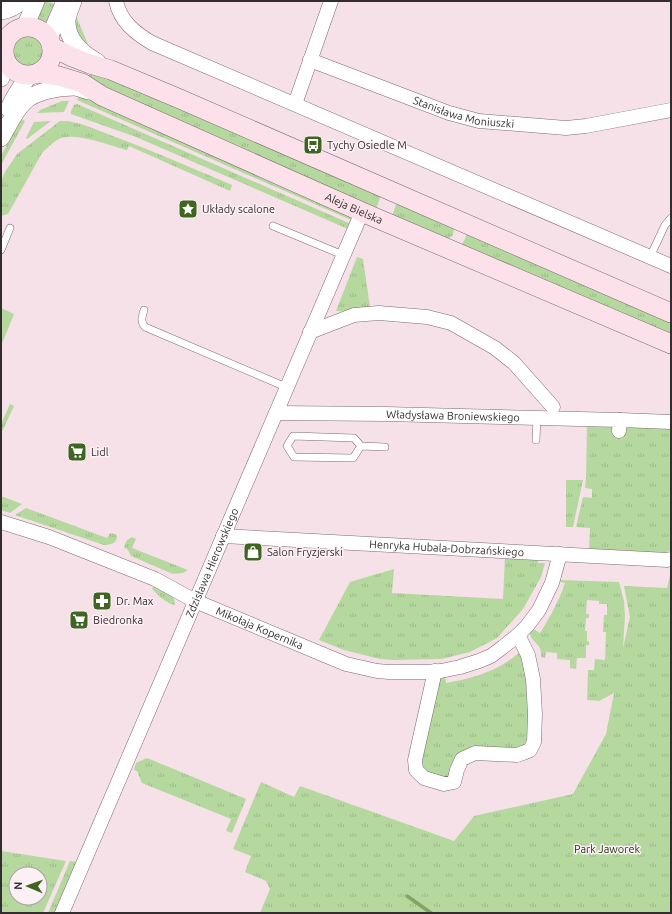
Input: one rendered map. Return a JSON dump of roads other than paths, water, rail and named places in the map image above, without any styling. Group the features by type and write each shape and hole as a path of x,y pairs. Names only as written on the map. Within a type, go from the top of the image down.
{"main road":[{"path":"14,27 32,27 38,29 44,33 50,43 52,55 50,63 45,69 33,74 21,75 3,62 6,40 14,27"},
{"path":"50,43 72,57 111,70 671,313"},
{"name":"Aleja Bielska","path":"33,74 59,76 82,83 102,96 362,212 671,344"},
{"path":"444,248 455,244 460,234 461,227 455,219"}],"street":[{"path":"1,11 8,10 21,1"},
{"path":"14,27 36,1"},
{"path":"50,43 65,1"},
{"path":"73,1 67,20 69,35 77,48 87,57 111,70"},
{"path":"116,1 120,12 132,30 164,48 671,266"},
{"path":"295,104 331,1"},
{"name":"Stanisława Moniuszki","path":"310,60 449,113 480,121 566,128 586,126 671,110"},
{"path":"1,130 15,96 33,74"},
{"path":"1,138 18,109 25,101 35,95 55,89 73,87 102,96"},
{"name":"Zdzisława Hierowskiego","path":"62,913 362,212"},
{"path":"310,332 354,315 379,313 427,316 451,323 495,348 514,363 553,408"},
{"name":"Władysława Broniewskiego","path":"276,413 537,418 619,426 671,422"},
{"name":"Mikołaja Kopernika","path":"1,522 49,537 155,579 195,601 346,664 377,671 389,672 435,672 460,667 491,656 518,635 539,610 552,583 560,554"},
{"name":"Henryka Hubala-Dobrzańskiego","path":"223,536 669,559"},
{"path":"435,672 415,760 416,770 424,778 444,784 454,782 462,759 475,753 523,753 530,750 534,742 535,714 533,679 528,654 518,635"}],"lane":[{"path":"650,257 671,218"},
{"path":"273,226 343,255"},
{"path":"1,250 10,228"},
{"path":"144,310 141,318 145,327 286,387"},
{"path":"536,440 537,418"},
{"path":"361,446 353,458 294,457 287,446 293,436 354,438 361,446 385,447"}],"waterway":[{"path":"407,896 431,913"}],"place":[{"name":"Tychy Osiedle M","path":"313,145"},
{"name":"Układy scalone","path":"188,209"},
{"name":"Lidl","path":"77,452"},
{"name":"Salon Fryzjerski","path":"253,552"},
{"name":"Dr. Max","path":"102,601"},
{"name":"Biedronka","path":"79,620"}],"park label":[{"name":"Park Jaworek","path":"607,849"}]}
